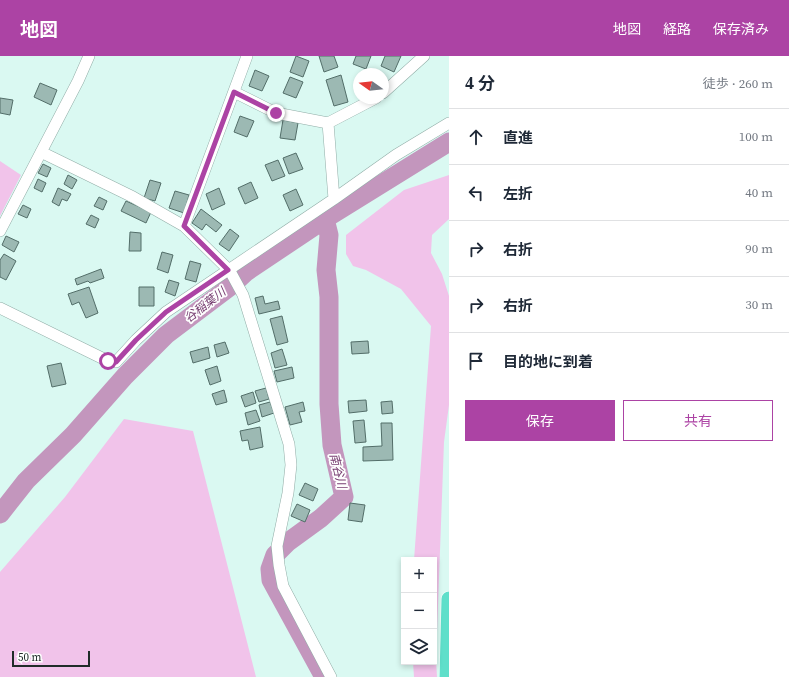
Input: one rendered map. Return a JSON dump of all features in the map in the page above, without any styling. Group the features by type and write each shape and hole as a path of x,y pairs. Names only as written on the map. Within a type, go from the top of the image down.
{"highway":[{"path":"447,677 449,599"}],"street":[{"path":"0,231 78,81 89,56"},
{"path":"184,226 247,56"},
{"path":"389,88 424,56"},
{"path":"234,92 276,113 328,123 364,104"},
{"path":"328,123 334,199"},
{"path":"0,308 108,361 116,362 136,340 166,312 229,271 396,155 449,124"},
{"path":"41,152 133,198 184,226 229,271 243,295 289,444 291,465 290,479 278,546 279,565 283,586 331,677"}],"shaded area":[{"path":"0,161 21,175 0,216"},
{"path":"449,175 449,219 432,235 431,253 442,274 449,296 449,405 444,442 437,633 437,557 414,557 431,326 401,289 366,270 353,266 346,254 346,235 404,190"},
{"path":"124,419 193,431 256,677 0,677 0,572 65,497"},
{"path":"413,665 436,665 437,677 414,677"}],"building":[{"path":"296,56 309,61 303,77 290,72"},
{"path":"319,56 334,56 338,67 324,72"},
{"path":"356,56 371,56 366,68 353,64"},
{"path":"385,56 401,56 394,72 389,70 389,68 381,66"},
{"path":"255,70 269,76 262,91 249,86"},
{"path":"341,75 348,102 334,106 326,80"},
{"path":"290,77 303,82 296,98 283,93"},
{"path":"40,83 57,90 51,105 34,97"},
{"path":"0,98 13,100 10,115 0,113"},
{"path":"240,116 254,121 247,137 234,132"},
{"path":"283,120 298,123 295,140 280,138"},
{"path":"296,153 303,169 289,174 283,158"},
{"path":"278,160 285,176 272,181 265,165"},
{"path":"43,164 51,168 47,177 38,173"},
{"path":"68,175 77,180 72,189 64,184"},
{"path":"38,179 46,183 42,192 34,188"},
{"path":"150,180 161,183 155,201 144,198"},
{"path":"251,182 258,198 245,204 238,188"},
{"path":"58,188 71,194 67,201 62,199 59,206 52,202"},
{"path":"219,188 225,204 212,210 206,194"},
{"path":"296,189 303,205 290,211 283,195"},
{"path":"175,191 189,195 184,213 169,208"},
{"path":"99,197 107,201 103,210 94,206"},
{"path":"126,201 151,212 146,223 121,211"},
{"path":"23,205 31,209 27,218 18,214"},
{"path":"201,209 222,225 216,232 206,224 202,230 192,223"},
{"path":"91,215 99,219 95,228 86,224"},
{"path":"230,229 239,236 229,251 219,244"},
{"path":"130,232 141,233 141,251 129,251"},
{"path":"6,236 19,242 14,252 2,245"},
{"path":"162,252 173,255 168,273 157,269"},
{"path":"4,254 16,261 6,280 0,277 0,260"},
{"path":"190,261 201,264 196,282 185,279"},
{"path":"101,269 104,278 90,283 88,281 77,285 75,279"},
{"path":"169,280 179,283 175,296 165,292"},
{"path":"89,287 98,313 86,318 79,302 72,305 68,294"},
{"path":"139,287 154,287 154,306 139,306"},
{"path":"263,296 265,304 278,301 280,309 259,314 255,298"},
{"path":"282,316 288,342 277,345 270,319"},
{"path":"368,341 369,353 352,354 351,342"},
{"path":"225,342 229,353 217,357 214,345"},
{"path":"208,347 210,358 193,363 190,352"},
{"path":"282,349 287,365 275,368 271,353"},
{"path":"61,363 66,384 52,387 47,366"},
{"path":"217,366 221,381 210,385 205,370"},
{"path":"292,367 294,378 277,382 274,371"},
{"path":"266,388 269,399 259,402 255,391"},
{"path":"224,390 227,402 216,405 212,394"},
{"path":"253,392 256,403 245,407 241,396"},
{"path":"366,400 367,411 349,413 348,401"},
{"path":"392,401 393,413 382,414 381,402"},
{"path":"270,402 274,413 262,417 259,405"},
{"path":"303,402 305,411 299,412 302,422 290,425 285,407"},
{"path":"256,410 260,421 248,425 245,413"},
{"path":"364,420 366,442 355,443 353,421"},
{"path":"381,423 392,423 393,460 363,461 363,447 382,446"},
{"path":"260,427 263,447 250,450 248,440 242,441 240,431"},
{"path":"305,483 318,489 313,501 299,495"},
{"path":"350,503 365,505 362,522 348,520"},
{"path":"297,504 310,510 305,522 291,516"}],"waterway":[{"name":"谷稲葉川","path":"0,514 26,481 73,435 125,376 166,335 231,286 246,272 325,219 449,142"},
{"name":"南谷川","path":"324,677 271,580 270,569 275,555 288,542 321,518 344,497 332,445 329,404 329,297 326,270 329,235 325,219"}],"route":[{"path":"108,361 116,362 136,340 166,312 228,270 184,226 234,92 276,113"}]}
